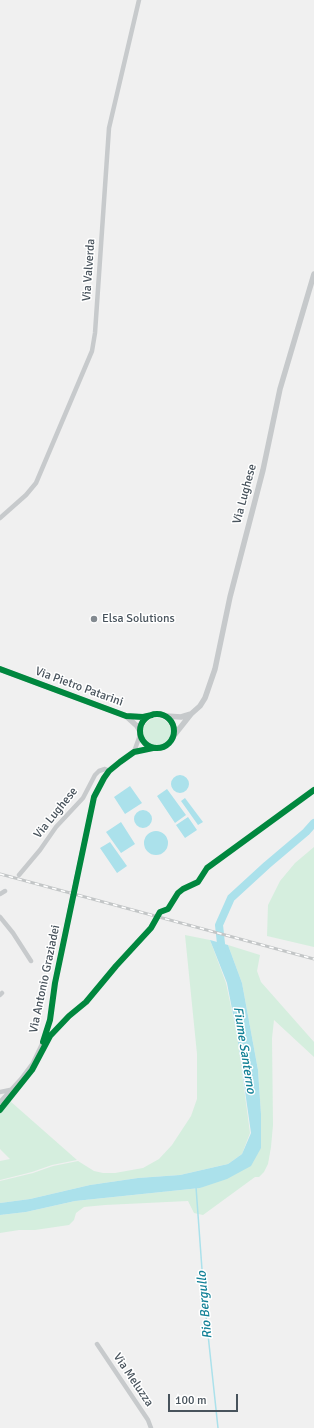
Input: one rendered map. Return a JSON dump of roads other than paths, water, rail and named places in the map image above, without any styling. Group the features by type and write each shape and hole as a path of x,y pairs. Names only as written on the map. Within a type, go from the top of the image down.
{"main road":[{"name":"Via Lughese","path":"153,748 164,746 191,714 200,706 205,698 215,669 230,597 263,470 280,388 314,274"},
{"name":"Via Pietro Patarini","path":"0,669 126,716 143,717 152,715"},
{"path":"153,748 145,744 140,733 143,721 152,715 181,717 191,714"},
{"name":"Via Pietro Patarini","path":"126,716 137,726 140,733"},
{"path":"163,716 167,718 173,727 172,738"}],"street":[{"name":"Via Valverda","path":"0,518 36,484 92,351 96,326 109,128 139,0"},
{"path":"134,752 140,733"},
{"path":"76,880 94,796 104,778 109,771 134,752 153,748"},
{"name":"Via Lughese","path":"19,875 40,850 56,827 83,798 95,775 99,771 109,771"},
{"path":"0,894 5,891"},
{"name":"Via Antonio Graziadei","path":"0,1102 21,1079 33,1062 43,1042 50,1020 55,983 70,909"},
{"path":"0,917 31,960"},
{"path":"0,1092 10,1090"},
{"name":"Via Meluzza","path":"97,1344 148,1420 151,1428"}],"water":[{"path":"180,775 186,778 189,784 186,790 180,793 174,790 171,784 174,778"},
{"path":"130,786 142,803 125,814 114,797"},
{"path":"167,789 186,815 175,823 157,796"},
{"path":"185,798 203,822 198,825 181,801"},
{"path":"139,810 147,810 152,815 150,826 147,828 139,828 134,823 134,815"},
{"path":"188,817 197,830 185,838 176,825"},
{"path":"121,822 135,844 121,853 106,832"},
{"path":"156,831 165,834 168,843 165,852 156,855 147,852 144,843 147,834"},
{"path":"110,842 127,866 117,873 100,848"},
{"path":"210,940 228,945 242,983 258,1070 261,1114 261,1148 251,1166 227,1179 200,1188 75,1201 26,1212 0,1215 0,1203 30,1199 90,1185 138,1178 180,1175 228,1164 242,1154 251,1133 237,1035 227,983"}],"waterway":[{"name":"Fiume Santerno","path":"222,953 219,925 231,898 306,832 314,823"},
{"name":"Rio Bergullo","path":"196,1187 204,1297 218,1428"}],"tunnel":[{"path":"70,909 76,880"}],"railway":[{"path":"0,874 314,959"}],"place":[{"name":"Elsa Solutions","path":"94,619"}]}
